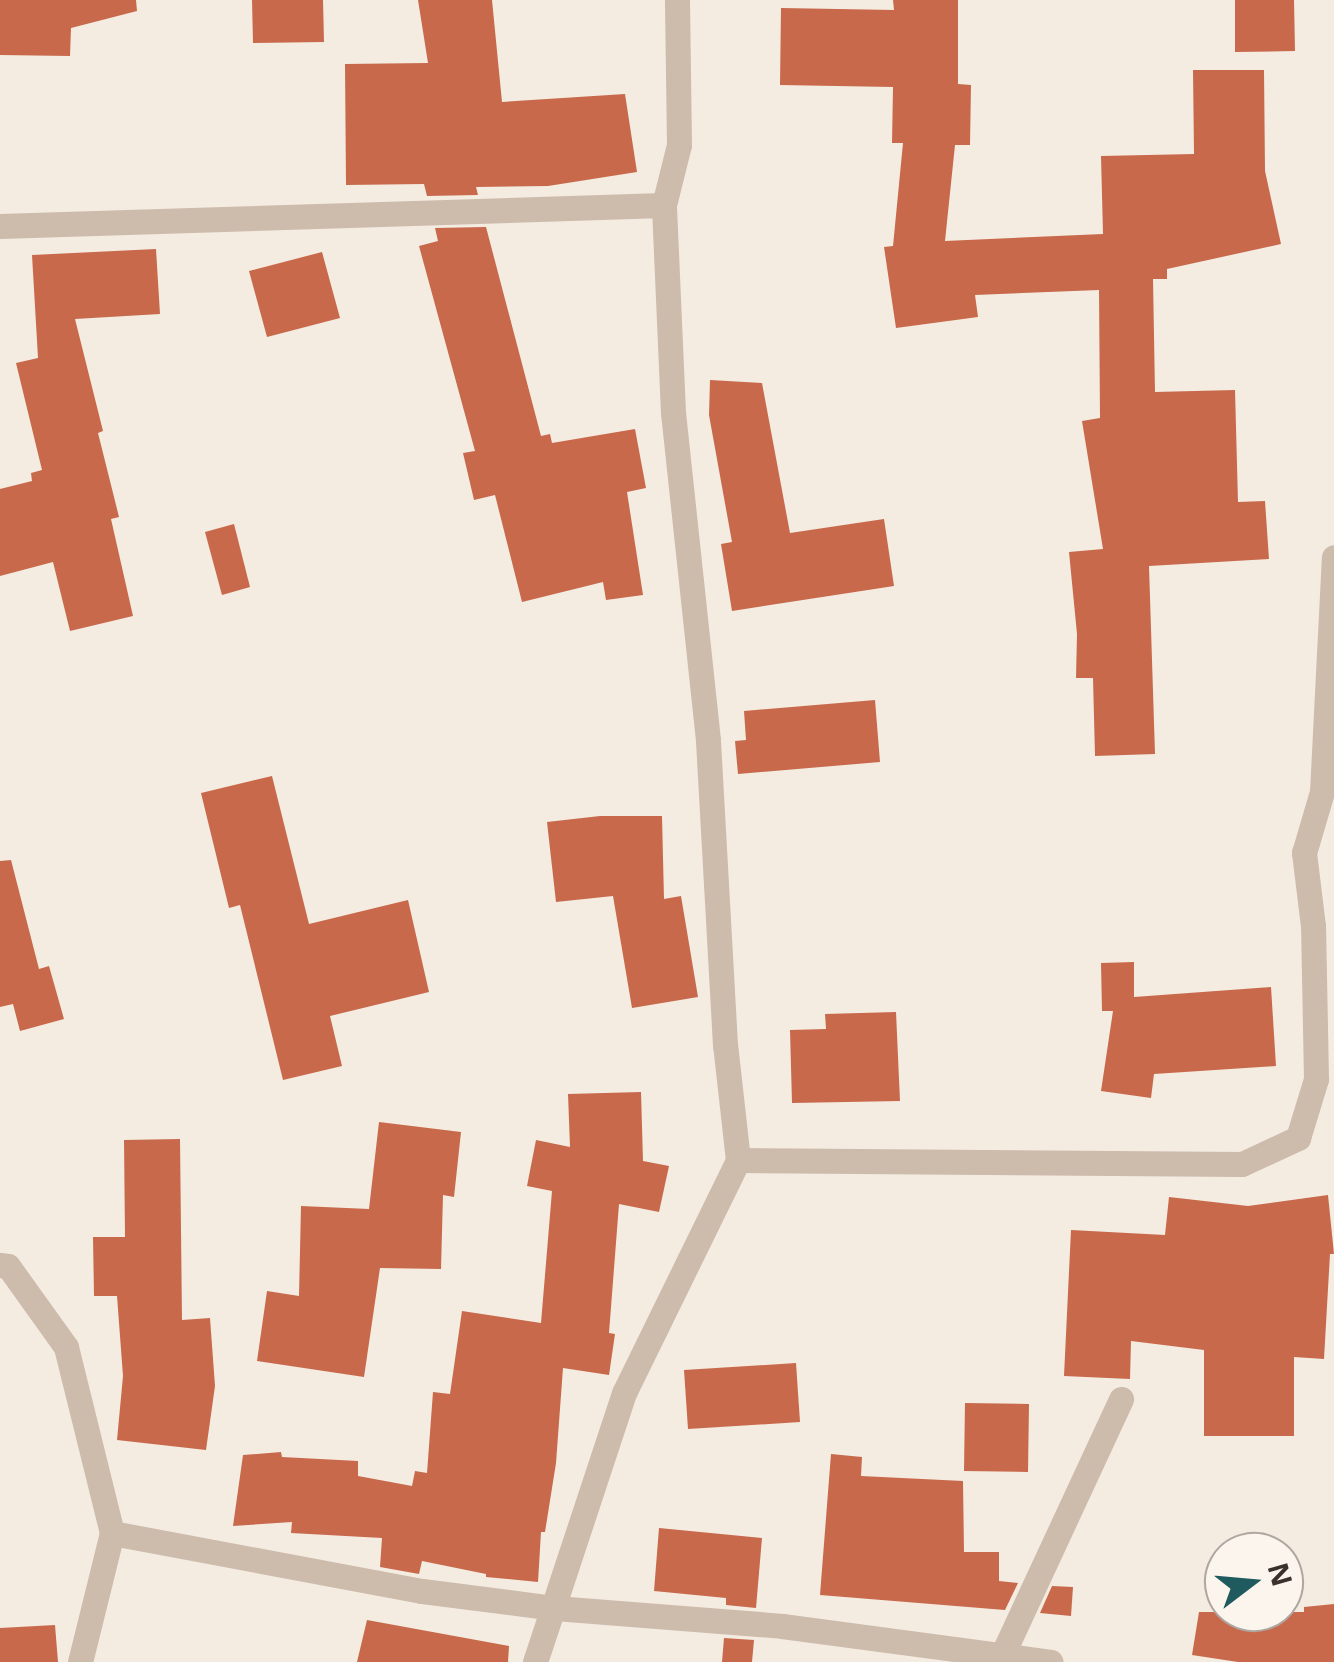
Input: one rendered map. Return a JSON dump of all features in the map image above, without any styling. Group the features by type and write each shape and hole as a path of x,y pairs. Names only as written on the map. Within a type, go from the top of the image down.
{"street":[{"path":"535,1662 624,1393 738,1160 725,1045 708,740 673,413 664,205 679,145 676,0"},
{"path":"0,226 664,205"},
{"path":"738,1160 1242,1164 1298,1138 1316,1079 1314,926 1304,853 1328,793 1334,557"},
{"path":"0,1265 8,1266 66,1347 112,1533 80,1662"},
{"path":"1001,1658 1121,1399"},
{"path":"112,1533 422,1591 555,1608 782,1626 1051,1662"}],"building":[{"path":"0,0 136,0 137,11 71,28 70,56 0,55"},
{"path":"252,0 323,0 324,42 253,43"},
{"path":"418,0 492,0 502,102 625,94 637,172 548,186 476,187 478,195 427,196 424,184 346,185 345,64 428,63"},
{"path":"893,0 958,0 958,84 971,85 970,145 955,145 945,241 1103,234 1101,156 1194,154 1193,70 1264,70 1265,171 1281,244 1167,269 1167,279 1153,279 1155,392 1235,390 1238,502 1265,501 1269,559 1149,566 1155,754 1095,756 1093,678 1076,678 1077,634 1069,552 1103,549 1082,421 1100,418 1099,290 975,295 978,317 896,328 884,247 893,246 903,143 892,143 893,87 780,85 781,8 894,10"},
{"path":"1235,0 1294,0 1295,51 1235,52"},
{"path":"486,227 541,436 550,434 552,443 635,429 646,488 627,492 643,595 606,600 603,582 522,602 495,495 474,500 463,453 475,451 419,246 438,241 435,228"},
{"path":"156,249 160,314 75,319 103,431 98,433 119,517 111,519 133,616 70,631 53,562 0,576 0,489 32,481 31,473 42,470 16,363 38,358 32,255"},
{"path":"322,252 340,318 267,337 249,271"},
{"path":"710,380 762,383 790,533 884,519 894,586 732,611 721,544 732,542 709,415"},
{"path":"234,524 250,587 222,595 205,532"},
{"path":"875,700 880,762 738,774 735,741 746,740 744,711"},
{"path":"272,776 309,924 408,900 429,992 330,1016 342,1066 283,1080 240,905 229,908 201,793"},
{"path":"600,816 662,816 664,899 681,896 698,997 632,1008 613,896 556,902 547,822"},
{"path":"11,860 39,969 49,966 64,1019 20,1031 13,1004 0,1007 0,861"},
{"path":"1134,962 1134,997 1271,987 1276,1066 1154,1074 1151,1098 1101,1091 1113,1011 1102,1011 1101,963"},
{"path":"896,1012 900,1101 792,1103 790,1030 826,1029 825,1014"},
{"path":"641,1092 643,1161 669,1166 659,1212 619,1204 609,1333 615,1334 609,1375 563,1368 556,1463 545,1532 541,1532 538,1582 486,1577 422,1561 419,1574 380,1567 382,1538 291,1533 292,1522 233,1526 243,1455 281,1452 282,1457 358,1461 358,1476 412,1486 415,1471 427,1473 433,1392 450,1394 462,1311 541,1323 552,1191 527,1186 536,1140 570,1147 568,1094"},
{"path":"379,1122 461,1132 454,1197 443,1195 441,1269 380,1268 364,1377 257,1361 267,1291 299,1296 301,1206 369,1209"},
{"path":"180,1139 182,1320 210,1318 215,1386 206,1450 117,1440 123,1376 117,1296 94,1296 93,1237 125,1237 124,1140"},
{"path":"1328,1195 1334,1254 1330,1254 1324,1359 1294,1357 1294,1436 1204,1436 1204,1350 1131,1341 1130,1379 1064,1376 1071,1230 1165,1235 1169,1197 1248,1206"},
{"path":"796,1363 800,1422 688,1429 684,1370"},
{"path":"965,1403 1029,1404 1028,1472 964,1471"},
{"path":"831,1454 862,1457 861,1476 963,1481 964,1552 999,1552 999,1581 1018,1583 1005,1610 820,1595"},
{"path":"659,1528 762,1538 756,1608 726,1605 726,1598 654,1591"},
{"path":"1052,1586 1073,1587 1071,1616 1040,1613"},
{"path":"1334,1604 1334,1662 1238,1662 1192,1655 1199,1612 1204,1612 1204,1632 1304,1632 1304,1607"},
{"path":"367,1620 509,1646 508,1662 357,1662"},
{"path":"55,1625 58,1662 0,1662 0,1628"},
{"path":"724,1638 754,1640 752,1662 722,1662"}]}
